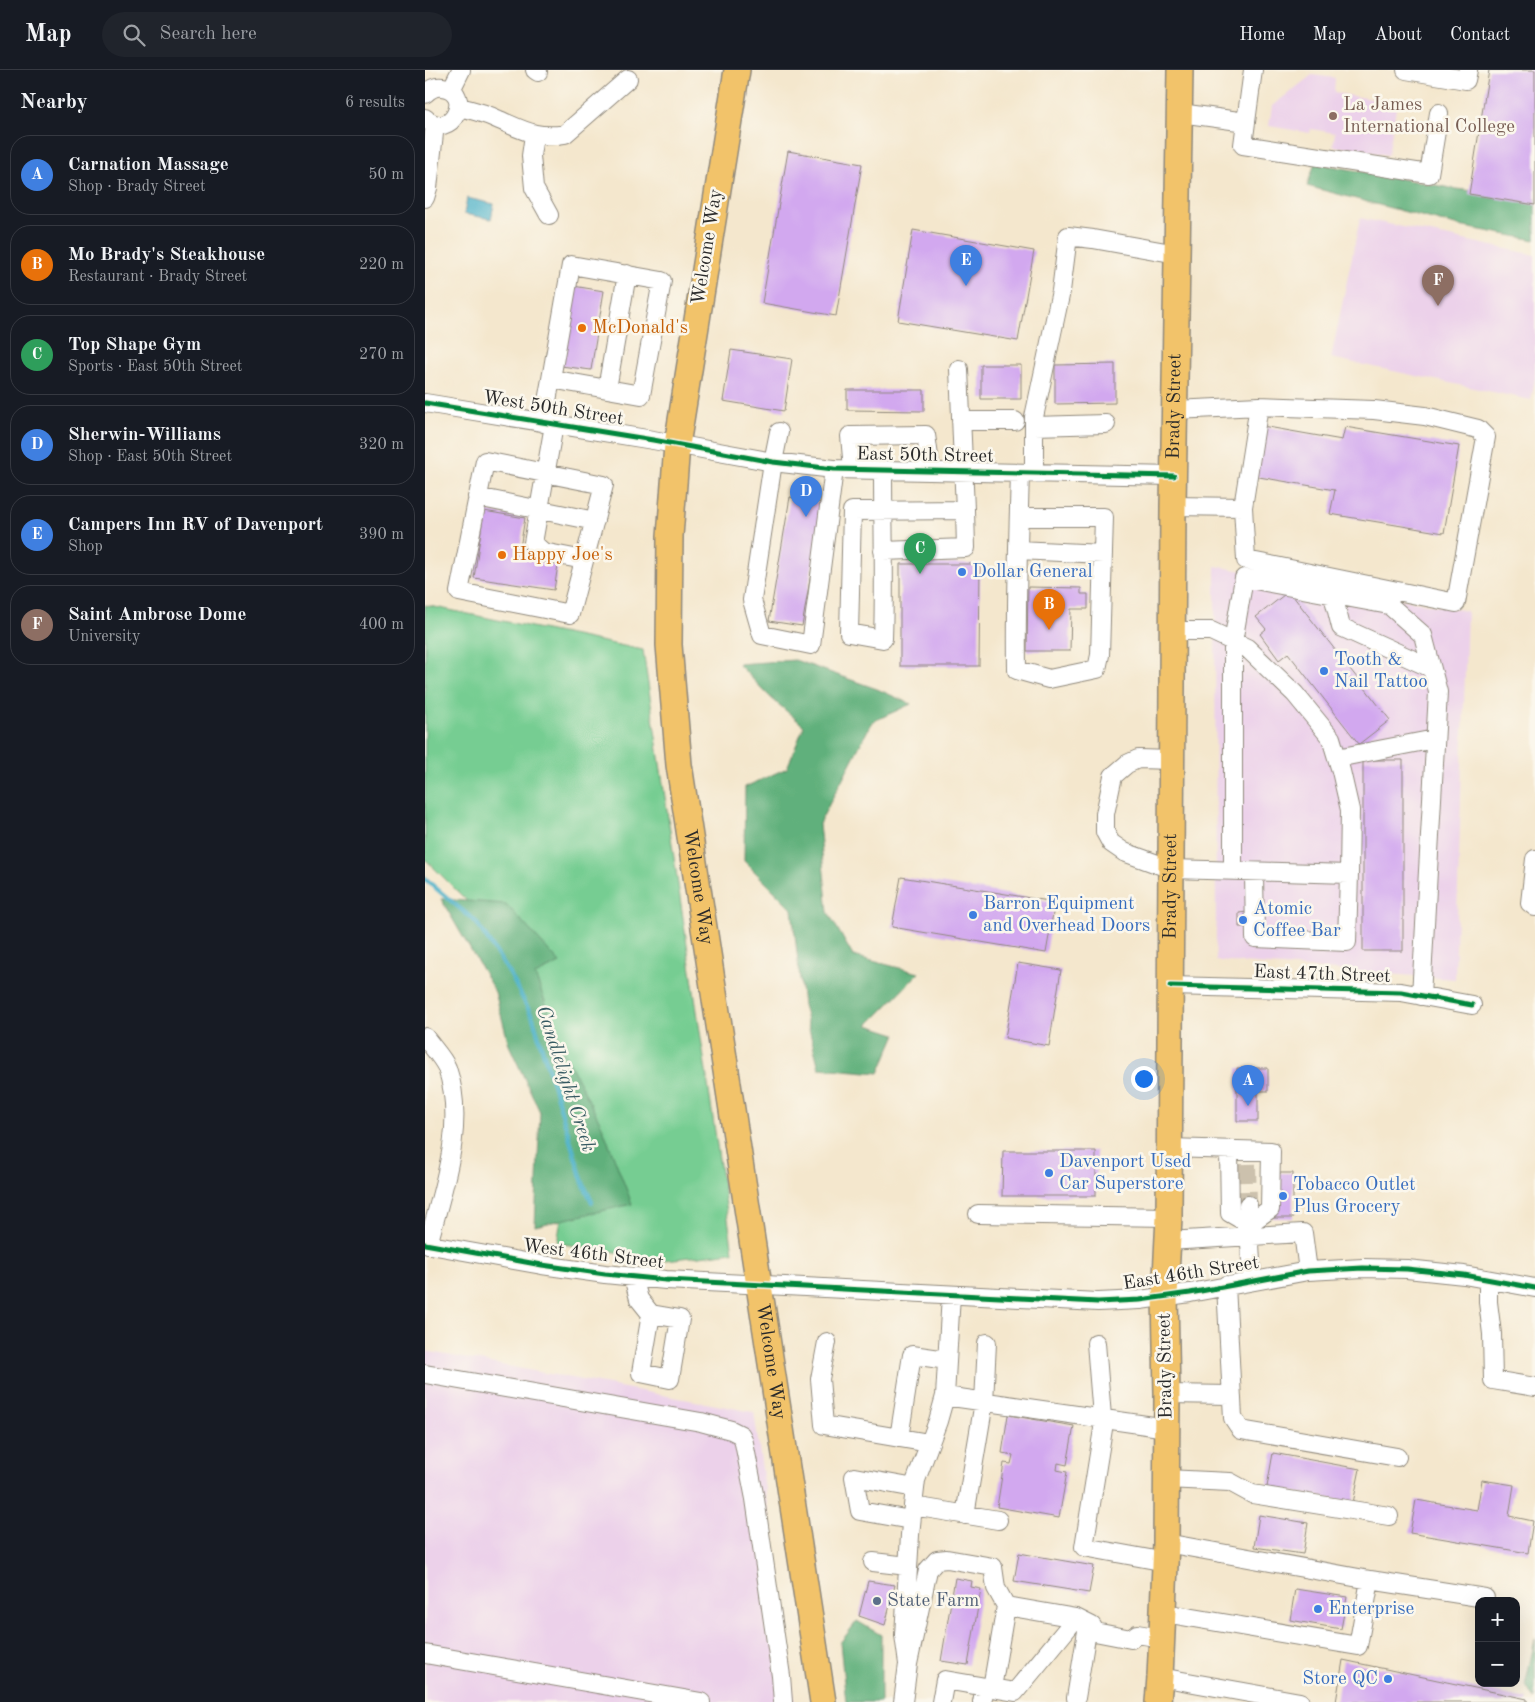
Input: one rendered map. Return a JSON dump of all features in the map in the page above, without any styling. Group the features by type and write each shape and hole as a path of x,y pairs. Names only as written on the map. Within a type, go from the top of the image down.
{"highway":[{"name":"Welcome Way","path":"737,70 677,445 670,536 669,645 679,765 823,1702"},
{"name":"Brady Street","path":"1158,1702 1166,1552 1167,1394 1165,1296 1169,1229 1173,476 1180,70"}],"street":[{"path":"451,90 461,70"},
{"path":"1253,70 1243,145 1429,174 1439,113"},
{"path":"1406,70 1466,80 1468,70"},
{"path":"459,106 496,118 534,134 553,136 565,134 628,80"},
{"path":"425,94 429,90 440,87 451,90 456,95 459,106 458,112 451,121 440,125 430,121 428,188 425,198"},
{"path":"1180,113 1246,122"},
{"path":"534,134 531,156 534,188 549,215"},
{"path":"1019,516 1104,517 1100,655 1097,669 1049,679 1017,670 1016,618 1019,516 1034,417 1061,291 1067,236 1177,254"},
{"path":"551,379 641,395 662,281 571,265 551,379 545,473 531,507 533,543 543,552 584,560"},
{"path":"607,389 627,274"},
{"path":"883,551 966,548 959,369"},
{"name":"West 50th Street","path":"425,403 677,445"},
{"path":"1175,410 1259,406 1374,410 1425,416 1478,430 1486,437 1456,603 1246,560 1243,507 1259,406"},
{"path":"961,421 1015,421"},
{"path":"1034,426 1106,424"},
{"path":"779,432 752,600 762,635 811,645 834,469"},
{"path":"853,469 850,436 926,435 931,471"},
{"name":"East 50th Street","path":"677,445 773,462 834,469 1173,476"},
{"path":"485,461 545,473 604,485 570,614 459,592 485,461"},
{"path":"883,470 883,511 883,551 883,639 849,633 852,511 883,511 965,510"},
{"path":"479,497 595,521"},
{"path":"1173,506 1243,507"},
{"path":"1018,550 1103,554"},
{"path":"1233,871 1233,642 1244,578 1389,606 1423,635 1438,692 1421,996"},
{"path":"1333,595 1341,627 1431,668"},
{"path":"1172,631 1211,631 1247,648 1295,694 1331,738 1350,810 1347,942 1255,938 1254,872"},
{"path":"1337,758 1435,739"},
{"path":"1172,760 1138,759 1127,764 1113,776 1105,814 1105,832 1111,843 1124,852 1171,869 1349,874"},
{"path":"1535,859 1530,903 1535,907"},
{"name":"East 47th Street","path":"1170,986 1401,992 1472,1005"},
{"path":"425,1037 447,1067 455,1106 453,1146 426,1245"},
{"path":"1169,1148 1229,1150 1247,1157 1271,1151 1270,1209 1249,1230"},
{"path":"1229,1150 1230,1213 1249,1230"},
{"path":"1249,1205 1252,1281"},
{"path":"978,1214 1169,1229 1303,1233 1308,1271"},
{"name":"West 46th Street","path":"426,1245 541,1265 633,1277 759,1285"},
{"name":"East 46th Street","path":"759,1285 1098,1302 1140,1300 1308,1271 1363,1268 1407,1269 1535,1288"},
{"path":"633,1277 639,1299 651,1314"},
{"path":"1488,1280 1493,1380 1535,1387"},
{"path":"1226,1285 1233,1418 1241,1430 1397,1457"},
{"path":"908,1664 904,1636 912,1513 917,1480 945,1396 951,1295"},
{"path":"827,1342 821,1379 824,1425 929,1444"},
{"path":"965,1515 983,1402 987,1343"},
{"path":"1096,1343 1103,1429 1085,1547 1166,1552 1479,1597"},
{"path":"899,1438 913,1355 947,1360"},
{"path":"425,1374 701,1422 731,1430 741,1435 755,1499 781,1676 783,1702"},
{"path":"1167,1394 1231,1395"},
{"path":"945,1396 1167,1428"},
{"path":"915,1488 854,1477 860,1511 965,1515 998,1520"},
{"path":"1166,1479 1230,1482 1253,1494 1389,1516"},
{"path":"903,1702 908,1664 928,1570 937,1560 947,1559 993,1567 996,1588 1006,1606 987,1692"},
{"path":"873,1562 908,1566"},
{"path":"1164,1612 1358,1646 1370,1580"},
{"path":"1006,1606 1085,1623 1097,1621 1132,1627 1137,1634 1162,1638"},
{"path":"941,1702 945,1680 987,1692 1015,1692 1085,1623"},
{"path":"1076,1698 1085,1623"},
{"path":"425,1654 693,1701"},
{"path":"1160,1677 1300,1702"}],"shaded area":[{"name":"La James International College","path":"1312,75 1335,78 1334,93 1397,103 1388,155 1333,146 1335,133 1311,129 1310,133 1269,126 1272,106"},
{"path":"1360,218 1535,255 1535,379 1531,400 1331,358"},
{"path":"1215,566 1467,611 1455,979 1216,961"},
{"path":"425,1351 754,1412 795,1702 425,1702"}],"green space":[{"path":"1315,163 1456,189 1535,198 1535,240 1459,226 1307,186"},
{"path":"425,605 643,650 733,1252 666,1260 557,1243 580,1102 517,951 425,859"},
{"path":"795,660 877,689 911,704 872,722 819,824 828,912 853,956 919,973 868,1025 896,1034 879,1073 819,1068 803,1005 792,909 744,861 745,787 787,768 804,726 770,697 738,664"},
{"path":"441,899 506,904 560,963 535,975 565,1054 602,1126 632,1204 535,1226 540,1112 509,1045 495,992"},
{"path":"857,1621 881,1635 881,1702 846,1702 840,1643"},
{"path":"1535,1639 1535,1699 1525,1685"}],"water":[{"path":"467,198 494,204 491,219 464,214"}],"building":[{"path":"1489,70 1535,70 1535,205 1469,194"},
{"path":"788,151 862,164 836,316 762,303"},
{"path":"913,230 1034,251 1018,341 898,321"},
{"name":"McDonald's","path":"573,286 604,291 591,370 561,366"},
{"path":"731,350 792,359 784,411 723,401"},
{"path":"1115,364 1115,403 1055,404 1055,365"},
{"path":"981,365 1021,365 1021,399 981,399"},
{"path":"847,390 924,390 924,411 847,410"},
{"path":"1262,426 1342,440 1345,427 1459,446 1444,533 1330,514 1335,490 1253,476"},
{"path":"790,497 823,503 802,626 769,621"},
{"name":"Happy Joe's","path":"484,511 525,518 520,548 528,549 526,560 558,565 554,590 474,578"},
{"path":"900,564 980,564 979,666 900,666"},
{"path":"1028,587 1081,588 1081,594 1088,594 1088,609 1071,609 1070,651 1027,651"},
{"path":"1289,591 1390,720 1359,744 1288,653 1279,660 1260,634 1266,629 1256,617"},
{"path":"1363,760 1403,760 1403,951 1363,951"},
{"name":"Barron Equipment and Overhead Doors","path":"901,877 1055,902 1046,953 892,927"},
{"name":"Atomic Coffee Bar","path":"1247,912 1247,927 1239,927 1239,913"},
{"path":"1018,963 1061,970 1049,1046 1005,1038"},
{"path":"1237,1068 1268,1068 1268,1091 1258,1091 1258,1121 1237,1121"},
{"name":"Davenport Used Car Superstore","path":"1003,1151 1096,1151 1096,1196 1002,1196"},
{"name":"Tobacco Outlet Plus Grocery","path":"1273,1173 1293,1173 1293,1218 1273,1218"},
{"path":"1008,1415 1074,1426 1067,1465 1058,1463 1057,1470 1067,1472 1059,1518 997,1507 1004,1463 1011,1464 1013,1455 1002,1453"},
{"path":"1273,1453 1360,1469 1353,1503 1267,1487"},
{"path":"1482,1480 1514,1485 1509,1516 1533,1521 1528,1553 1410,1533 1416,1500 1477,1510"},
{"path":"1259,1515 1308,1523 1303,1554 1254,1547"},
{"path":"1019,1553 1094,1566 1089,1593 1014,1581"},
{"path":"955,1578 972,1581 971,1587 981,1589 968,1665 941,1661"},
{"name":"State Farm","path":"868,1581 895,1585 885,1625 859,1616"},
{"name":"Enterprise","path":"1295,1589 1347,1597 1341,1629 1290,1620"},
{"name":"Store QC","path":"1343,1660 1527,1699 1527,1702 1336,1702"}],"waterway":[{"name":"Candlelight Creek","path":"425,879 476,922 510,974 533,1018 583,1183 592,1202"}],"tunnel":[{"path":"1247,1164 1248,1205"}],"cycle path":[{"path":"425,403 653,440 773,462 834,469 1174,476"},
{"path":"1170,986 1401,992 1472,1005"},
{"path":"425,1244 542,1265 666,1280 1098,1302 1140,1300 1190,1293 1308,1271 1363,1268 1407,1269 1464,1275 1535,1288"}],"place":[{"name":"La James International College","path":"1333,116"},
{"name":"Campers Inn RV of Davenport","path":"966,286"},
{"name":"Saint Ambrose Dome","path":"1438,306"},
{"name":"McDonald's","path":"582,328"},
{"name":"Sherwin-Williams","path":"806,517"},
{"name":"Happy Joe's","path":"502,555"},
{"name":"Dollar General","path":"962,572"},
{"name":"Top Shape Gym","path":"920,574"},
{"name":"Mo Brady's Steakhouse","path":"1049,630"},
{"name":"Tooth & Nail Tattoo","path":"1324,671"},
{"name":"Barron Equipment and Overhead Doors","path":"973,915"},
{"name":"Atomic Coffee Bar","path":"1243,920"},
{"name":"Carnation Massage","path":"1248,1106"},
{"name":"Davenport Used Car Superstore","path":"1049,1173"},
{"name":"Tobacco Outlet Plus Grocery","path":"1283,1196"},
{"name":"State Farm","path":"877,1601"},
{"name":"Enterprise","path":"1318,1609"},
{"name":"Store QC","path":"1388,1679"}]}
